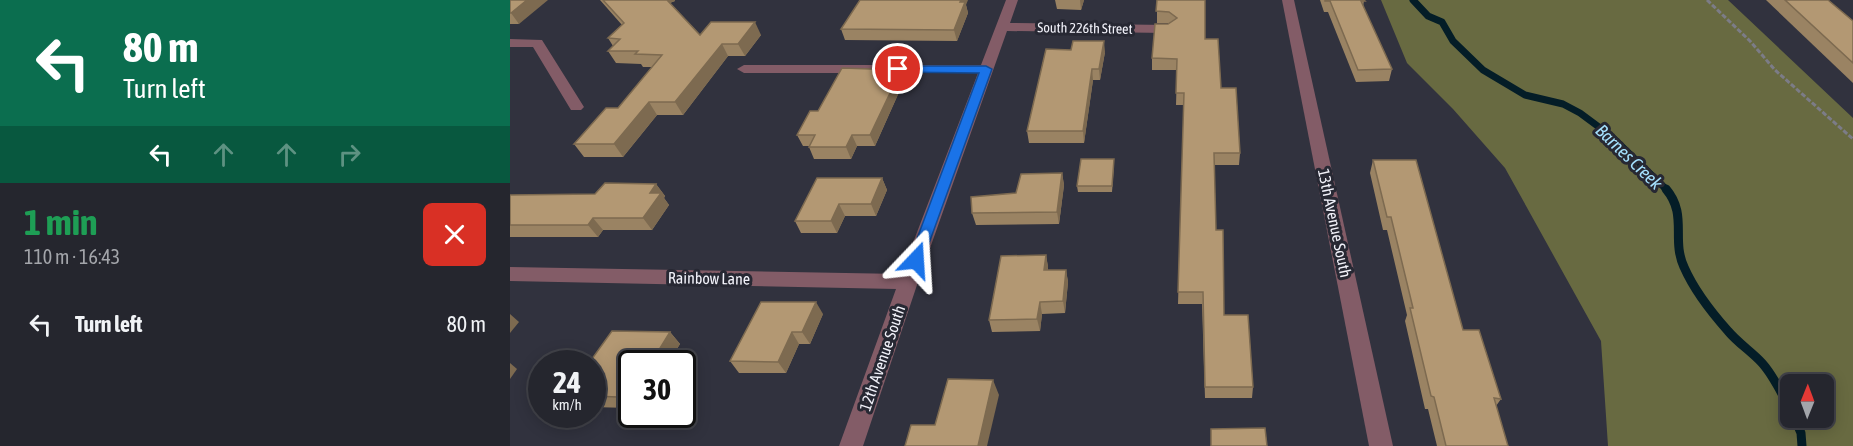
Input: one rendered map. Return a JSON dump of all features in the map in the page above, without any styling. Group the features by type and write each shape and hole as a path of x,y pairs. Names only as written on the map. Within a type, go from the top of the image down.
{"street":[{"name":"12th Avenue South","path":"851,446 908,282 1012,0"},
{"name":"13th Avenue South","path":"1288,0 1382,446"},
{"name":"South 226th Street","path":"1002,27 1168,29"},
{"path":"510,43 537,43 576,107"},
{"path":"744,69 986,69"},
{"name":"Rainbow Lane","path":"510,274 908,282"}],"path":[{"path":"1707,0 1750,41 1775,70 1853,139"}],"green space":[{"path":"1381,0 1728,0 1853,118 1853,446 1608,446 1601,341 1505,168 1453,109 1407,63"}],"building":[{"path":"510,0 527,0 510,13"},
{"path":"603,0 667,0 700,35 711,22 755,22 738,44 722,44 675,102 649,102 614,144 574,144 606,108 618,108 662,55 635,54 638,51 608,51 620,39 608,38 624,23"},
{"path":"860,0 961,0 960,2 965,2 954,30 841,29"},
{"path":"1157,0 1205,0 1205,39 1218,39 1221,88 1236,88 1240,153 1214,153 1216,230 1223,230 1224,315 1248,315 1253,387 1205,387 1203,292 1178,292 1184,93 1176,93 1177,59 1152,58 1155,24 1168,24 1177,18 1169,12 1156,11"},
{"path":"1325,0 1365,1 1361,1 1392,69 1358,70 1330,1"},
{"path":"1785,0 1828,0 1853,21 1853,63"},
{"path":"1073,41 1104,41 1099,69 1092,69 1083,131 1027,131 1046,49 1071,50"},
{"path":"842,68 901,70 870,135 852,135 846,147 809,147 815,135 797,135 810,111 818,111"},
{"path":"1081,159 1114,159 1112,186 1077,186"},
{"path":"1373,160 1416,160 1463,330 1479,330 1501,399 1494,398 1508,446 1446,446 1434,397 1431,396 1391,217 1387,217"},
{"path":"1062,173 1057,212 972,213 971,197 1016,193 1021,174"},
{"path":"817,178 882,178 871,204 839,204 831,221 795,221"},
{"path":"605,183 656,184 650,193 661,193 643,218 593,218 588,225 510,225 510,195 595,194"},
{"path":"1046,255 1044,270 1066,270 1063,301 1040,302 1037,319 989,320 1001,256"},
{"path":"761,302 816,302 802,332 792,332 778,362 730,361"},
{"path":"612,331 670,332 659,350 618,350 618,397 606,397 606,350 598,350"},
{"path":"948,379 993,380 978,446 905,446 911,425 935,425"},
{"path":"1265,428 1267,446 1211,446 1211,429"}],"waterway":[{"name":"Barnes Creek","path":"1413,0 1428,16 1442,22 1453,41 1483,70 1525,95 1563,104 1580,113 1611,136 1666,189"},
{"name":"Barnes Creek","path":"1666,189 1676,208 1680,257 1693,284 1728,331 1766,368 1780,391"},
{"name":"Barnes Creek","path":"1799,428 1802,446"}],"route":[{"path":"898,69 986,69 916,260"}]}
